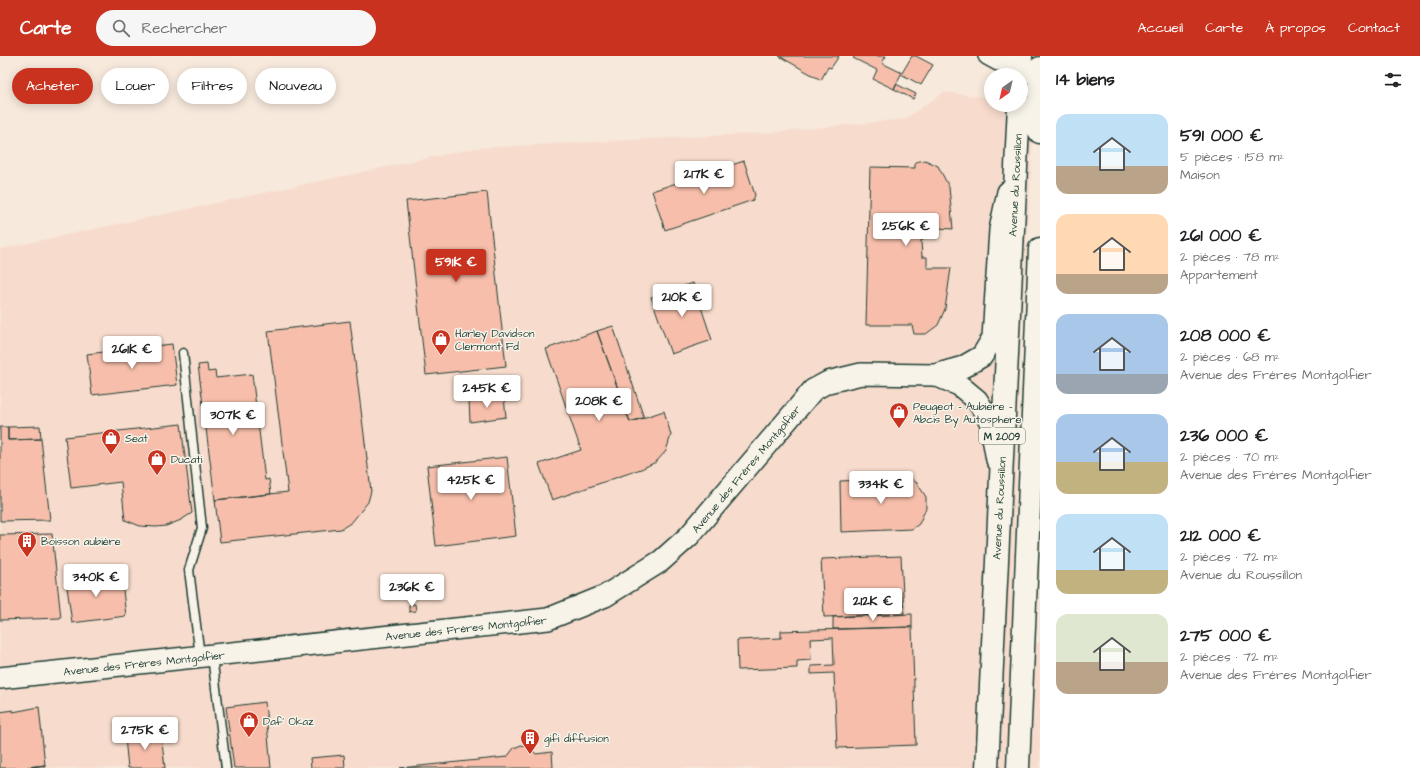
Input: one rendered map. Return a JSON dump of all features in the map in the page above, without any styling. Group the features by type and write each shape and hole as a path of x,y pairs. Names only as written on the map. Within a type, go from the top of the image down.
{"main road":[{"path":"1025,66 1037,127 1040,132"},
{"name":"Avenue du Roussillon","path":"987,768 1019,112"},
{"name":"M 2009","path":"1018,768 1038,331 1040,248"}],"street":[{"path":"987,56 998,62 1025,66"},
{"path":"935,375 963,366 982,356 993,338 1000,230 1016,155"},
{"name":"Avenue des Frères Montgolfier","path":"0,678 548,619 605,596 661,561 689,536 813,390 828,382 861,374 935,375"},
{"path":"935,375 959,385 978,400 990,420 1000,476"}],"lane":[{"path":"183,353 202,528 189,570 226,768"}],"shaded area":[{"path":"944,92 984,97 984,112 1028,112 1028,104 1035,103 1019,376 1011,639 1040,643 1040,768 0,768 0,249 475,148 767,133 905,119"}],"building":[{"path":"779,56 839,56 831,68 828,67 821,80"},
{"path":"855,56 886,56 882,63 902,73 912,56 916,56 933,65 921,85 901,74 894,89 873,79 877,70 853,58"},
{"path":"896,84 916,94 913,99 894,89"},
{"path":"925,160 938,166 949,187 953,229 923,227 923,240 921,240 922,257 927,257 927,268 951,268 945,309 938,325 926,334 914,334 912,325 866,325 870,167 915,168 915,162"},
{"path":"744,161 755,195 753,200 665,230 652,191"},
{"path":"487,192 506,366 426,375 406,201"},
{"path":"693,283 712,340 671,354 651,297"},
{"path":"350,321 371,491 368,502 352,522 341,529 220,542 215,500 288,492 268,331"},
{"path":"613,326 644,418 630,422 597,331"},
{"path":"597,331 630,422 664,411 671,435 666,451 656,462 641,469 552,500 539,464 581,450 546,349"},
{"path":"172,344 177,385 92,395 87,354"},
{"path":"207,364 208,372 215,371 216,378 252,374 265,480 269,479 271,494 215,500 198,365"},
{"path":"504,396 506,417 470,422 469,400"},
{"path":"181,424 192,513 181,520 166,526 156,527 140,526 125,520 121,482 71,488 65,437"},
{"path":"40,426 41,439 8,440 8,427"},
{"path":"0,427 8,427 8,440 41,439 50,520 0,521"},
{"path":"507,457 516,536 436,546 427,466"},
{"path":"910,478 917,483 926,497 926,508 919,524 912,529 841,532 840,481"},
{"name":"Boisson aubière","path":"52,534 61,618 0,620 0,535"},
{"path":"901,556 904,614 824,617 821,559"},
{"path":"121,573 126,616 72,623 66,580"},
{"path":"415,604 416,611 409,612 409,605"},
{"path":"912,614 912,627 833,629 833,617"},
{"path":"912,627 916,745 837,748 834,673 811,674 811,666 834,665 833,638 810,639 811,660 797,661 797,668 738,670 737,640 781,638 781,631"},
{"name":"Daf' Okaz","path":"265,702 271,768 234,768 226,707"},
{"path":"39,707 45,765 28,767 29,768 0,768 0,712 13,710 13,712"},
{"path":"147,731 147,735 161,733 165,768 128,768 125,738 131,734"},
{"name":"gifi diffusion","path":"521,745 529,747 536,754 552,752 553,768 400,768 507,757 514,748"},
{"path":"344,755 345,768 311,768 310,758"},
{"path":"45,765 45,767 28,767"}],"place":[{"name":"Harley Davidson Clermont Fd","path":"441,356"},
{"name":"Peugeot - Aubiere - Abcis By Autosphere","path":"899,429"},
{"name":"Seat","path":"111,455"},
{"name":"Ducati","path":"157,476"},
{"name":"Boisson aubière","path":"27,558"},
{"name":"Daf' Okaz","path":"249,738"},
{"name":"gifi diffusion","path":"530,755"}]}
